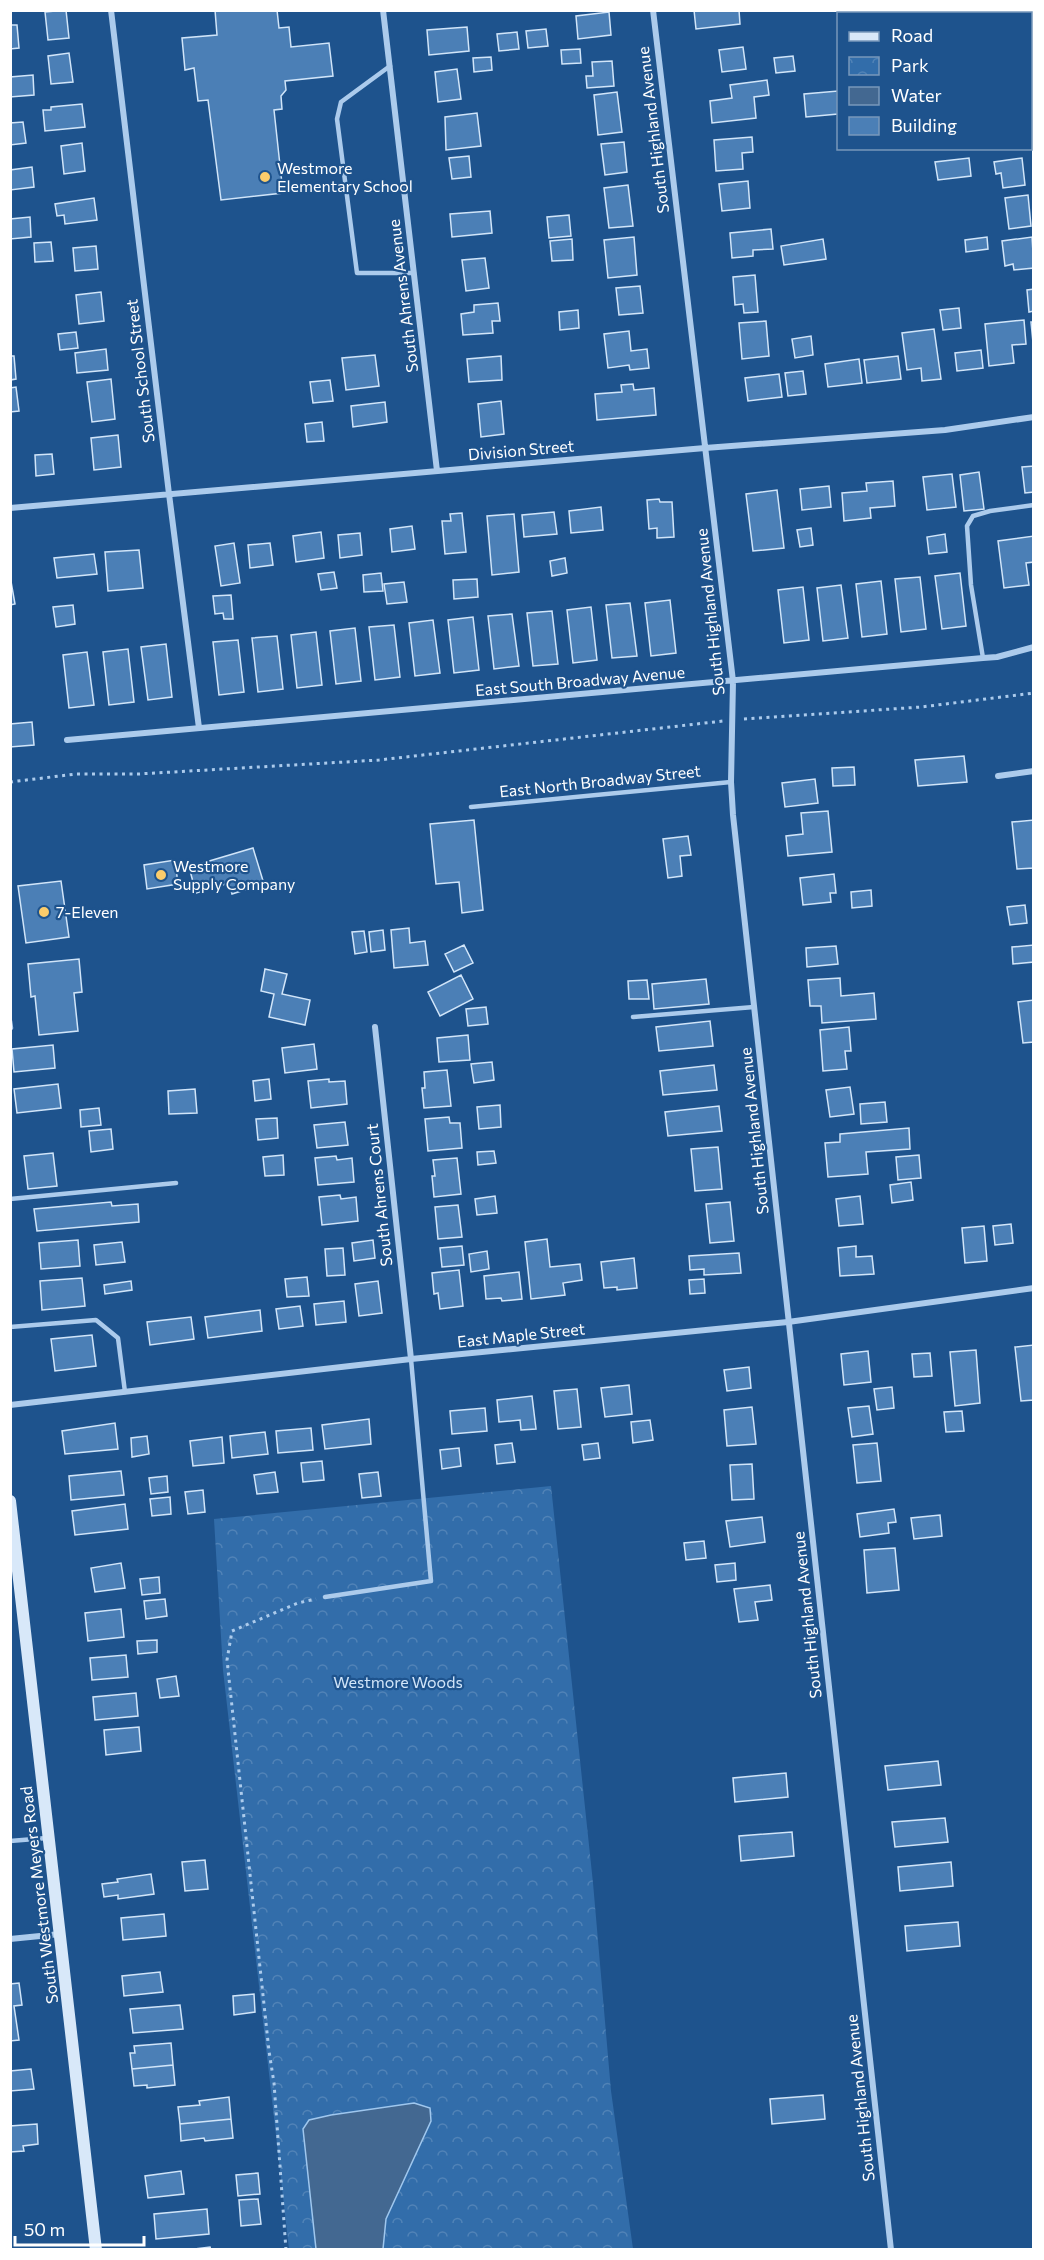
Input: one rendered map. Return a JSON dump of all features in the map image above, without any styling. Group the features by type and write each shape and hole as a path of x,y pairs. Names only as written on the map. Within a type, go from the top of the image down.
{"street":[{"name":"South School Street","path":"111,10 199,728"},
{"name":"South Ahrens Avenue","path":"383,10 437,471"},
{"name":"South Highland Avenue","path":"653,10 733,681 731,782 788,1322 891,2250"},
{"name":"Division Street","path":"10,508 705,448 945,430 1034,417"},
{"name":"East South Broadway Avenue","path":"67,740 982,658 1034,647"},
{"path":"998,776 1034,771"},
{"name":"South Ahrens Court","path":"375,1027 411,1359"},
{"name":"East Maple Street","path":"10,1405 411,1359 788,1322 1034,1288"},
{"name":"South Westmore Meyers Road","path":"10,1501 14,1565 49,1838 96,2250"},
{"path":"10,1938 60,1934"}],"lane":[{"path":"390,66 341,102 337,119 357,273 414,273"},
{"path":"982,658 971,585 967,526 973,516 990,511 1034,505"},
{"name":"East North Broadway Street","path":"471,807 731,782"},
{"path":"633,1017 754,1007"},
{"path":"10,1021 11,1028"},
{"path":"10,1199 176,1184"},
{"path":"10,1327 96,1320 118,1338 125,1392"},
{"path":"325,1597 431,1581 411,1359"},
{"path":"10,1841 49,1838"}],"path":[{"path":"746,719 921,707 1034,693"},
{"path":"10,782 76,774 138,774 379,760 719,721"},
{"path":"286,2250 274,2084 227,1660 232,1631 298,1603 325,1597"}],"green space":[{"name":"Westmore Woods","path":"551,1486 593,1883 611,2091 633,2249 289,2249 223,1670 214,1519"}],"water":[{"path":"414,2103 430,2108 431,2121 386,2219 383,2249 316,2249 303,2129 309,2120"}],"building":[{"path":"66,10 69,38 48,40 45,12"},
{"path":"215,10 277,10 279,28 289,27 291,47 329,43 333,76 285,81 286,90 281,96 282,109 274,110 283,193 221,200 208,100 198,101 194,68 185,70 182,38 217,35"},
{"path":"694,10 739,10 740,24 696,29"},
{"path":"967,10 1006,10 1006,12 968,12"},
{"path":"609,12 611,35 578,39 576,16"},
{"path":"10,25 17,25 19,48 10,49"},
{"path":"467,27 469,51 429,55 427,30"},
{"path":"546,29 548,46 528,48 526,31"},
{"path":"517,32 519,49 499,51 497,34"},
{"path":"743,47 746,69 722,72 719,50"},
{"path":"580,49 581,63 562,64 561,50"},
{"path":"69,53 73,82 51,84 48,56"},
{"path":"793,56 795,71 776,73 774,58"},
{"path":"491,57 492,70 474,72 473,58"},
{"path":"612,61 614,86 587,88 586,76 593,76 592,62"},
{"path":"457,69 461,99 438,102 435,72"},
{"path":"33,75 34,95 10,97 10,77"},
{"path":"767,80 769,95 754,97 756,118 712,123 710,101 732,98 730,85"},
{"path":"837,91 837,114 806,117 804,94"},
{"path":"617,92 622,132 598,135 594,95"},
{"path":"82,104 85,127 45,131 43,110"},
{"path":"477,113 481,146 446,150 445,117"},
{"path":"23,122 26,143 10,145 10,123"},
{"path":"752,137 753,152 742,153 743,169 716,171 714,140"},
{"path":"624,142 627,172 605,175 601,144"},
{"path":"82,143 85,171 64,174 61,146"},
{"path":"469,156 471,177 452,179 449,158"},
{"path":"969,158 971,176 938,180 935,162"},
{"path":"1022,158 1025,185 1003,188 1001,173 996,174 994,162"},
{"path":"32,167 34,187 10,190 10,170"},
{"path":"748,181 750,208 722,211 719,184"},
{"path":"628,185 633,226 609,228 604,188"},
{"path":"1028,195 1031,226 1009,229 1005,198"},
{"path":"94,198 97,220 65,224 64,215 57,216 55,204"},
{"path":"490,211 492,233 452,237 450,214"},
{"path":"569,215 571,236 549,238 547,217"},
{"path":"30,217 31,237 10,239 10,219"},
{"path":"771,229 773,249 753,250 753,256 732,258 730,233"},
{"path":"634,237 637,275 608,278 604,240"},
{"path":"987,237 988,249 966,252 965,240"},
{"path":"1032,237 1034,268 1014,270 1013,264 1005,266 1002,241"},
{"path":"572,239 573,260 552,261 550,241"},
{"path":"823,239 826,259 784,265 781,246"},
{"path":"51,242 53,261 35,262 34,243"},
{"path":"96,246 98,269 75,271 73,248"},
{"path":"485,258 489,288 466,291 462,260"},
{"path":"755,275 758,312 744,313 743,304 735,305 733,277"},
{"path":"640,286 643,313 619,315 616,288"},
{"path":"1034,289 1034,311 1029,312 1027,290"},
{"path":"101,292 104,321 79,324 76,295"},
{"path":"498,303 500,321 492,321 493,333 463,335 461,314 474,312 474,305"},
{"path":"959,308 961,328 943,330 940,310"},
{"path":"578,310 579,328 560,330 559,312"},
{"path":"1024,320 1026,344 1012,345 1014,363 989,366 985,324"},
{"path":"766,321 769,356 742,359 739,323"},
{"path":"1031,322 1034,322 1034,353"},
{"path":"934,329 941,379 922,381 921,368 907,370 902,333"},
{"path":"629,331 631,351 647,349 649,368 630,370 629,365 608,368 604,334"},
{"path":"76,332 78,348 60,350 58,334"},
{"path":"811,336 813,355 795,358 792,339"},
{"path":"106,349 108,370 77,373 75,353"},
{"path":"981,350 983,368 957,371 955,353"},
{"path":"375,355 379,386 346,390 342,358"},
{"path":"10,356 14,356 16,379 10,380"},
{"path":"501,356 502,380 469,382 467,359"},
{"path":"898,356 901,379 867,383 864,360"},
{"path":"859,359 862,383 828,387 825,364"},
{"path":"803,371 806,394 788,396 785,373"},
{"path":"779,374 782,397 748,401 745,378"},
{"path":"111,379 115,419 92,422 87,382"},
{"path":"330,380 333,401 313,403 310,382"},
{"path":"633,384 634,390 654,388 656,415 597,420 595,394 622,392 621,385"},
{"path":"16,387 19,411 10,412 10,388"},
{"path":"501,401 504,434 481,437 478,404"},
{"path":"385,402 387,422 353,427 351,406"},
{"path":"322,422 324,441 307,442 305,424"},
{"path":"118,435 121,467 94,470 91,438"},
{"path":"52,454 54,474 36,476 35,455"},
{"path":"1034,466 1034,492 1025,493 1022,467"},
{"path":"979,472 984,509 964,511 960,475"},
{"path":"952,474 956,507 927,510 923,477"},
{"path":"893,481 895,506 870,508 871,518 844,521 842,493 867,491 866,483"},
{"path":"829,486 831,507 802,510 800,489"},
{"path":"777,490 784,548 753,551 746,494"},
{"path":"659,499 660,502 672,502 674,537 657,538 657,528 649,529 647,500"},
{"path":"601,507 603,530 571,533 569,511"},
{"path":"554,512 557,534 524,537 522,515"},
{"path":"462,513 466,552 445,554 442,521 451,521 450,514"},
{"path":"514,514 519,572 492,575 487,516"},
{"path":"412,526 415,549 392,552 390,529"},
{"path":"811,528 813,545 800,547 797,530"},
{"path":"321,532 324,558 296,562 293,536"},
{"path":"360,533 362,555 340,558 338,535"},
{"path":"945,534 947,552 929,554 927,537"},
{"path":"1034,536 1034,562 1026,563 1029,585 1004,588 998,541"},
{"path":"234,543 240,583 221,586 215,546"},
{"path":"270,543 273,565 250,568 248,545"},
{"path":"139,550 143,588 108,591 105,552"},
{"path":"94,554 97,574 57,578 54,558"},
{"path":"565,558 567,573 552,576 550,561"},
{"path":"334,572 337,588 321,590 318,574"},
{"path":"381,573 383,591 364,592 363,575"},
{"path":"960,573 966,626 942,629 935,576"},
{"path":"10,576 15,604 10,605"},
{"path":"920,577 926,629 901,632 895,579"},
{"path":"477,579 478,597 454,599 453,580"},
{"path":"881,581 887,634 862,637 856,584"},
{"path":"404,582 407,602 387,604 384,584"},
{"path":"841,585 848,638 823,641 817,588"},
{"path":"803,587 809,640 784,643 778,590"},
{"path":"231,595 233,619 224,619 223,613 215,614 213,596"},
{"path":"670,600 676,653 651,656 645,603"},
{"path":"630,603 637,656 612,658 606,605"},
{"path":"73,605 75,624 56,627 53,607"},
{"path":"591,607 597,660 573,663 567,610"},
{"path":"552,611 558,664 533,666 527,613"},
{"path":"512,614 519,666 494,669 488,616"},
{"path":"473,617 479,670 454,673 448,620"},
{"path":"433,620 440,673 415,676 409,623"},
{"path":"394,625 400,677 375,680 369,627"},
{"path":"355,628 361,681 336,684 330,631"},
{"path":"316,632 322,685 297,688 291,635"},
{"path":"277,636 283,689 258,692 252,638"},
{"path":"238,640 244,692 219,695 213,642"},
{"path":"166,644 172,697 148,700 141,647"},
{"path":"128,649 134,702 109,705 103,652"},
{"path":"87,652 94,705 69,708 63,655"},
{"path":"32,722 34,745 10,747 10,724"},
{"path":"964,756 967,782 918,786 915,760"},
{"path":"854,767 855,785 833,786 832,768"},
{"path":"815,779 818,803 785,807 782,783"},
{"path":"828,811 832,852 788,856 786,836 803,834 801,813"},
{"path":"474,820 483,910 462,913 459,882 436,884 430,824"},
{"path":"1034,820 1034,868 1017,869 1012,822"},
{"path":"688,836 691,855 680,856 682,876 668,878 663,839"},
{"path":"253,848 264,884 232,894 229,883 196,893 189,867"},
{"name":"Westmore Supply Company","path":"175,860 178,884 147,889 144,865"},
{"path":"834,874 836,893 830,893 831,902 803,905 800,878"},
{"name":"7-Eleven","path":"61,881 69,937 26,943 18,886"},
{"path":"871,890 872,906 852,908 851,892"},
{"path":"1025,905 1027,923 1010,925 1007,907"},
{"path":"409,928 410,943 425,941 428,965 394,968 391,930"},
{"path":"383,930 385,950 371,952 369,932"},
{"path":"364,931 367,952 355,954 352,932"},
{"path":"464,945 473,963 454,972 445,954"},
{"path":"1034,945 1034,962 1013,964 1012,947"},
{"path":"836,946 838,964 807,967 806,948"},
{"path":"79,959 82,992 74,993 78,1031 39,1035 35,996 31,997 28,964"},
{"path":"265,969 287,974 282,994 310,1000 305,1025 269,1017 274,994 261,991"},
{"path":"461,975 473,999 440,1016 428,992"},
{"path":"840,978 841,996 874,993 876,1019 822,1023 821,1006 810,1006 808,980"},
{"path":"706,979 709,1004 654,1009 652,984"},
{"path":"647,980 649,999 629,999 628,981"},
{"path":"1034,1000 1034,1042 1023,1043 1018,1002"},
{"path":"486,1007 488,1024 468,1026 466,1009"},
{"path":"710,1021 713,1046 659,1051 656,1027"},
{"path":"849,1027 851,1051 845,1051 847,1069 823,1071 820,1030"},
{"path":"468,1035 470,1060 439,1062 437,1038"},
{"path":"314,1044 317,1069 285,1073 282,1048"},
{"path":"53,1045 55,1068 14,1072 12,1049"},
{"path":"492,1062 494,1080 474,1083 471,1064"},
{"path":"714,1065 717,1090 663,1095 660,1071"},
{"path":"447,1070 451,1106 424,1108 422,1088 425,1088 424,1072"},
{"path":"269,1079 271,1099 255,1101 253,1081"},
{"path":"329,1079 329,1082 345,1081 347,1104 311,1108 308,1081"},
{"path":"58,1084 61,1108 17,1113 14,1089"},
{"path":"850,1087 854,1114 830,1117 826,1090"},
{"path":"195,1089 197,1113 169,1114 168,1091"},
{"path":"885,1102 887,1122 861,1124 860,1104"},
{"path":"500,1105 501,1127 479,1129 477,1107"},
{"path":"719,1106 722,1131 668,1136 665,1112"},
{"path":"99,1108 101,1125 81,1127 80,1110"},
{"path":"449,1117 450,1123 460,1123 462,1148 428,1151 425,1119"},
{"path":"277,1118 278,1138 258,1140 256,1119"},
{"path":"345,1122 348,1145 317,1148 314,1125"},
{"path":"909,1128 910,1149 866,1152 868,1174 828,1177 825,1143 840,1142 840,1134"},
{"path":"111,1129 113,1149 91,1152 89,1131"},
{"path":"718,1147 722,1189 695,1191 691,1149"},
{"path":"494,1151 496,1163 478,1165 477,1152"},
{"path":"53,1153 57,1186 28,1189 24,1156"},
{"path":"283,1155 284,1175 265,1176 263,1157"},
{"path":"919,1155 921,1178 898,1180 896,1157"},
{"path":"336,1156 337,1160 352,1158 354,1182 318,1185 315,1158"},
{"path":"457,1158 461,1194 434,1197 433,1160"},
{"path":"911,1182 913,1200 892,1203 890,1185"},
{"path":"340,1195 341,1199 356,1197 358,1221 322,1225 319,1197"},
{"path":"495,1196 497,1213 477,1215 475,1199"},
{"path":"860,1196 863,1224 839,1226 836,1199"},
{"path":"111,1202 112,1206 138,1204 139,1222 37,1231 34,1209"},
{"path":"730,1202 734,1241 710,1243 706,1204"},
{"path":"458,1205 462,1237 438,1239 435,1207"},
{"path":"1011,1224 1013,1243 995,1245 993,1226"},
{"path":"984,1226 987,1261 965,1263 962,1228"},
{"path":"547,1239 550,1267 580,1264 582,1280 563,1283 565,1295 531,1299 525,1242"},
{"path":"78,1240 80,1266 41,1269 39,1243"},
{"path":"373,1240 375,1258 354,1261 352,1243"},
{"path":"122,1242 125,1262 96,1265 94,1245"},
{"path":"462,1246 464,1265 442,1267 440,1248"},
{"path":"856,1246 856,1257 872,1256 874,1274 840,1276 838,1248"},
{"path":"343,1248 345,1275 327,1276 325,1249"},
{"path":"487,1251 489,1269 471,1272 469,1254"},
{"path":"739,1253 741,1273 704,1275 704,1269 690,1270 689,1256"},
{"path":"634,1258 637,1288 617,1290 617,1287 604,1288 601,1262"},
{"path":"459,1270 463,1306 440,1309 438,1293 434,1294 432,1273"},
{"path":"519,1272 522,1299 502,1301 501,1298 486,1299 484,1276"},
{"path":"307,1277 309,1296 287,1297 285,1279"},
{"path":"82,1278 85,1306 42,1310 40,1281"},
{"path":"704,1279 705,1293 690,1294 689,1280"},
{"path":"131,1281 132,1290 105,1294 104,1285"},
{"path":"378,1281 382,1313 359,1316 355,1284"},
{"path":"344,1301 346,1322 316,1325 314,1304"},
{"path":"300,1306 303,1326 279,1329 276,1309"},
{"path":"260,1310 262,1331 208,1338 205,1317"},
{"path":"191,1317 194,1339 150,1345 147,1322"},
{"path":"92,1335 96,1366 55,1371 51,1339"},
{"path":"1034,1345 1034,1400 1021,1401 1015,1347"},
{"path":"976,1350 980,1403 955,1406 950,1352"},
{"path":"868,1351 871,1382 844,1385 841,1354"},
{"path":"930,1353 932,1376 914,1377 912,1354"},
{"path":"749,1367 751,1388 727,1391 724,1370"},
{"path":"629,1385 632,1414 605,1417 601,1388"},
{"path":"892,1387 894,1408 877,1410 874,1389"},
{"path":"577,1389 581,1427 558,1429 554,1391"},
{"path":"532,1396 536,1429 521,1430 520,1420 499,1422 497,1400"},
{"path":"869,1406 873,1434 852,1437 848,1408"},
{"path":"752,1407 756,1444 727,1446 724,1410"},
{"path":"485,1408 487,1431 452,1434 450,1411"},
{"path":"962,1411 964,1431 946,1432 944,1412"},
{"path":"369,1419 371,1444 325,1449 322,1425"},
{"path":"650,1420 653,1440 633,1443 631,1422"},
{"path":"115,1423 118,1449 65,1454 62,1431"},
{"path":"311,1428 313,1450 278,1453 276,1431"},
{"path":"265,1432 268,1454 232,1458 230,1436"},
{"path":"147,1436 149,1454 132,1457 131,1438"},
{"path":"222,1437 224,1463 193,1466 190,1441"},
{"path":"512,1443 515,1462 497,1464 495,1445"},
{"path":"598,1443 600,1458 584,1460 582,1445"},
{"path":"877,1443 881,1481 857,1483 853,1445"},
{"path":"459,1448 461,1466 442,1469 440,1450"},
{"path":"322,1461 324,1480 303,1482 301,1463"},
{"path":"752,1464 754,1499 732,1500 730,1465"},
{"path":"121,1471 124,1495 71,1500 69,1476"},
{"path":"275,1472 278,1492 257,1494 254,1475"},
{"path":"378,1472 381,1496 362,1498 359,1474"},
{"path":"167,1476 168,1492 151,1494 149,1478"},
{"path":"203,1490 205,1512 188,1514 185,1492"},
{"path":"170,1497 171,1514 152,1516 150,1499"},
{"path":"125,1504 128,1529 75,1535 72,1511"},
{"path":"894,1509 896,1522 888,1523 889,1533 860,1537 857,1514"},
{"path":"940,1515 942,1536 914,1539 911,1518"},
{"path":"762,1517 765,1542 730,1547 726,1521"},
{"path":"704,1541 706,1558 686,1560 684,1543"},
{"path":"895,1548 899,1590 867,1593 864,1550"},
{"path":"121,1563 125,1588 95,1592 91,1568"},
{"path":"735,1563 736,1580 717,1582 715,1565"},
{"path":"159,1577 160,1593 142,1595 140,1579"},
{"path":"770,1585 772,1600 755,1602 758,1620 739,1622 734,1589"},
{"path":"165,1599 167,1616 146,1619 144,1601"},
{"path":"121,1609 124,1637 88,1641 85,1613"},
{"path":"157,1640 157,1652 138,1654 137,1641"},
{"path":"126,1655 128,1677 92,1680 90,1658"},
{"path":"176,1676 179,1696 160,1698 157,1679"},
{"path":"136,1693 138,1716 95,1720 93,1697"},
{"path":"139,1727 141,1751 106,1755 104,1730"},
{"path":"938,1761 941,1785 888,1790 885,1766"},
{"path":"786,1773 788,1797 735,1802 733,1778"},
{"path":"945,1818 948,1842 895,1847 892,1822"},
{"path":"792,1832 794,1856 741,1861 739,1836"},
{"path":"205,1860 208,1889 185,1891 182,1862"},
{"path":"951,1862 953,1886 900,1891 898,1867"},
{"path":"151,1874 154,1894 118,1899 118,1895 104,1897 102,1884 118,1882 117,1879"},
{"path":"164,1914 166,1936 123,1940 121,1918"},
{"path":"958,1922 960,1946 907,1951 905,1926"},
{"path":"160,1972 163,1992 124,1996 122,1976"},
{"path":"19,1983 22,2005 14,2006 19,2040 10,2041 10,1984"},
{"path":"254,1994 255,2012 234,2015 233,1996"},
{"path":"180,2005 183,2029 133,2033 130,2009"},
{"path":"171,2043 173,2065 132,2069 130,2053 135,2053 134,2046"},
{"path":"173,2065 175,2085 147,2088 147,2085 134,2086 132,2069"},
{"path":"31,2069 34,2089 10,2091 10,2071"},
{"path":"823,2095 825,2119 772,2124 770,2099"},
{"path":"229,2097 231,2119 180,2124 178,2107 200,2105 199,2101"},
{"path":"231,2119 233,2138 181,2141 180,2124"},
{"path":"37,2124 38,2144 23,2146 24,2151 10,2152 10,2126"},
{"path":"181,2171 184,2194 148,2198 145,2176"},
{"path":"258,2173 260,2194 238,2196 236,2175"},
{"path":"258,2199 261,2224 241,2226 239,2200"},
{"path":"207,2209 209,2234 156,2239 154,2214"},
{"path":"210,2247 211,2250 186,2250"}],"place":[{"name":"Westmore Elementary School","path":"265,177"},
{"name":"Westmore Supply Company","path":"161,875"},
{"name":"7-Eleven","path":"44,912"}]}
